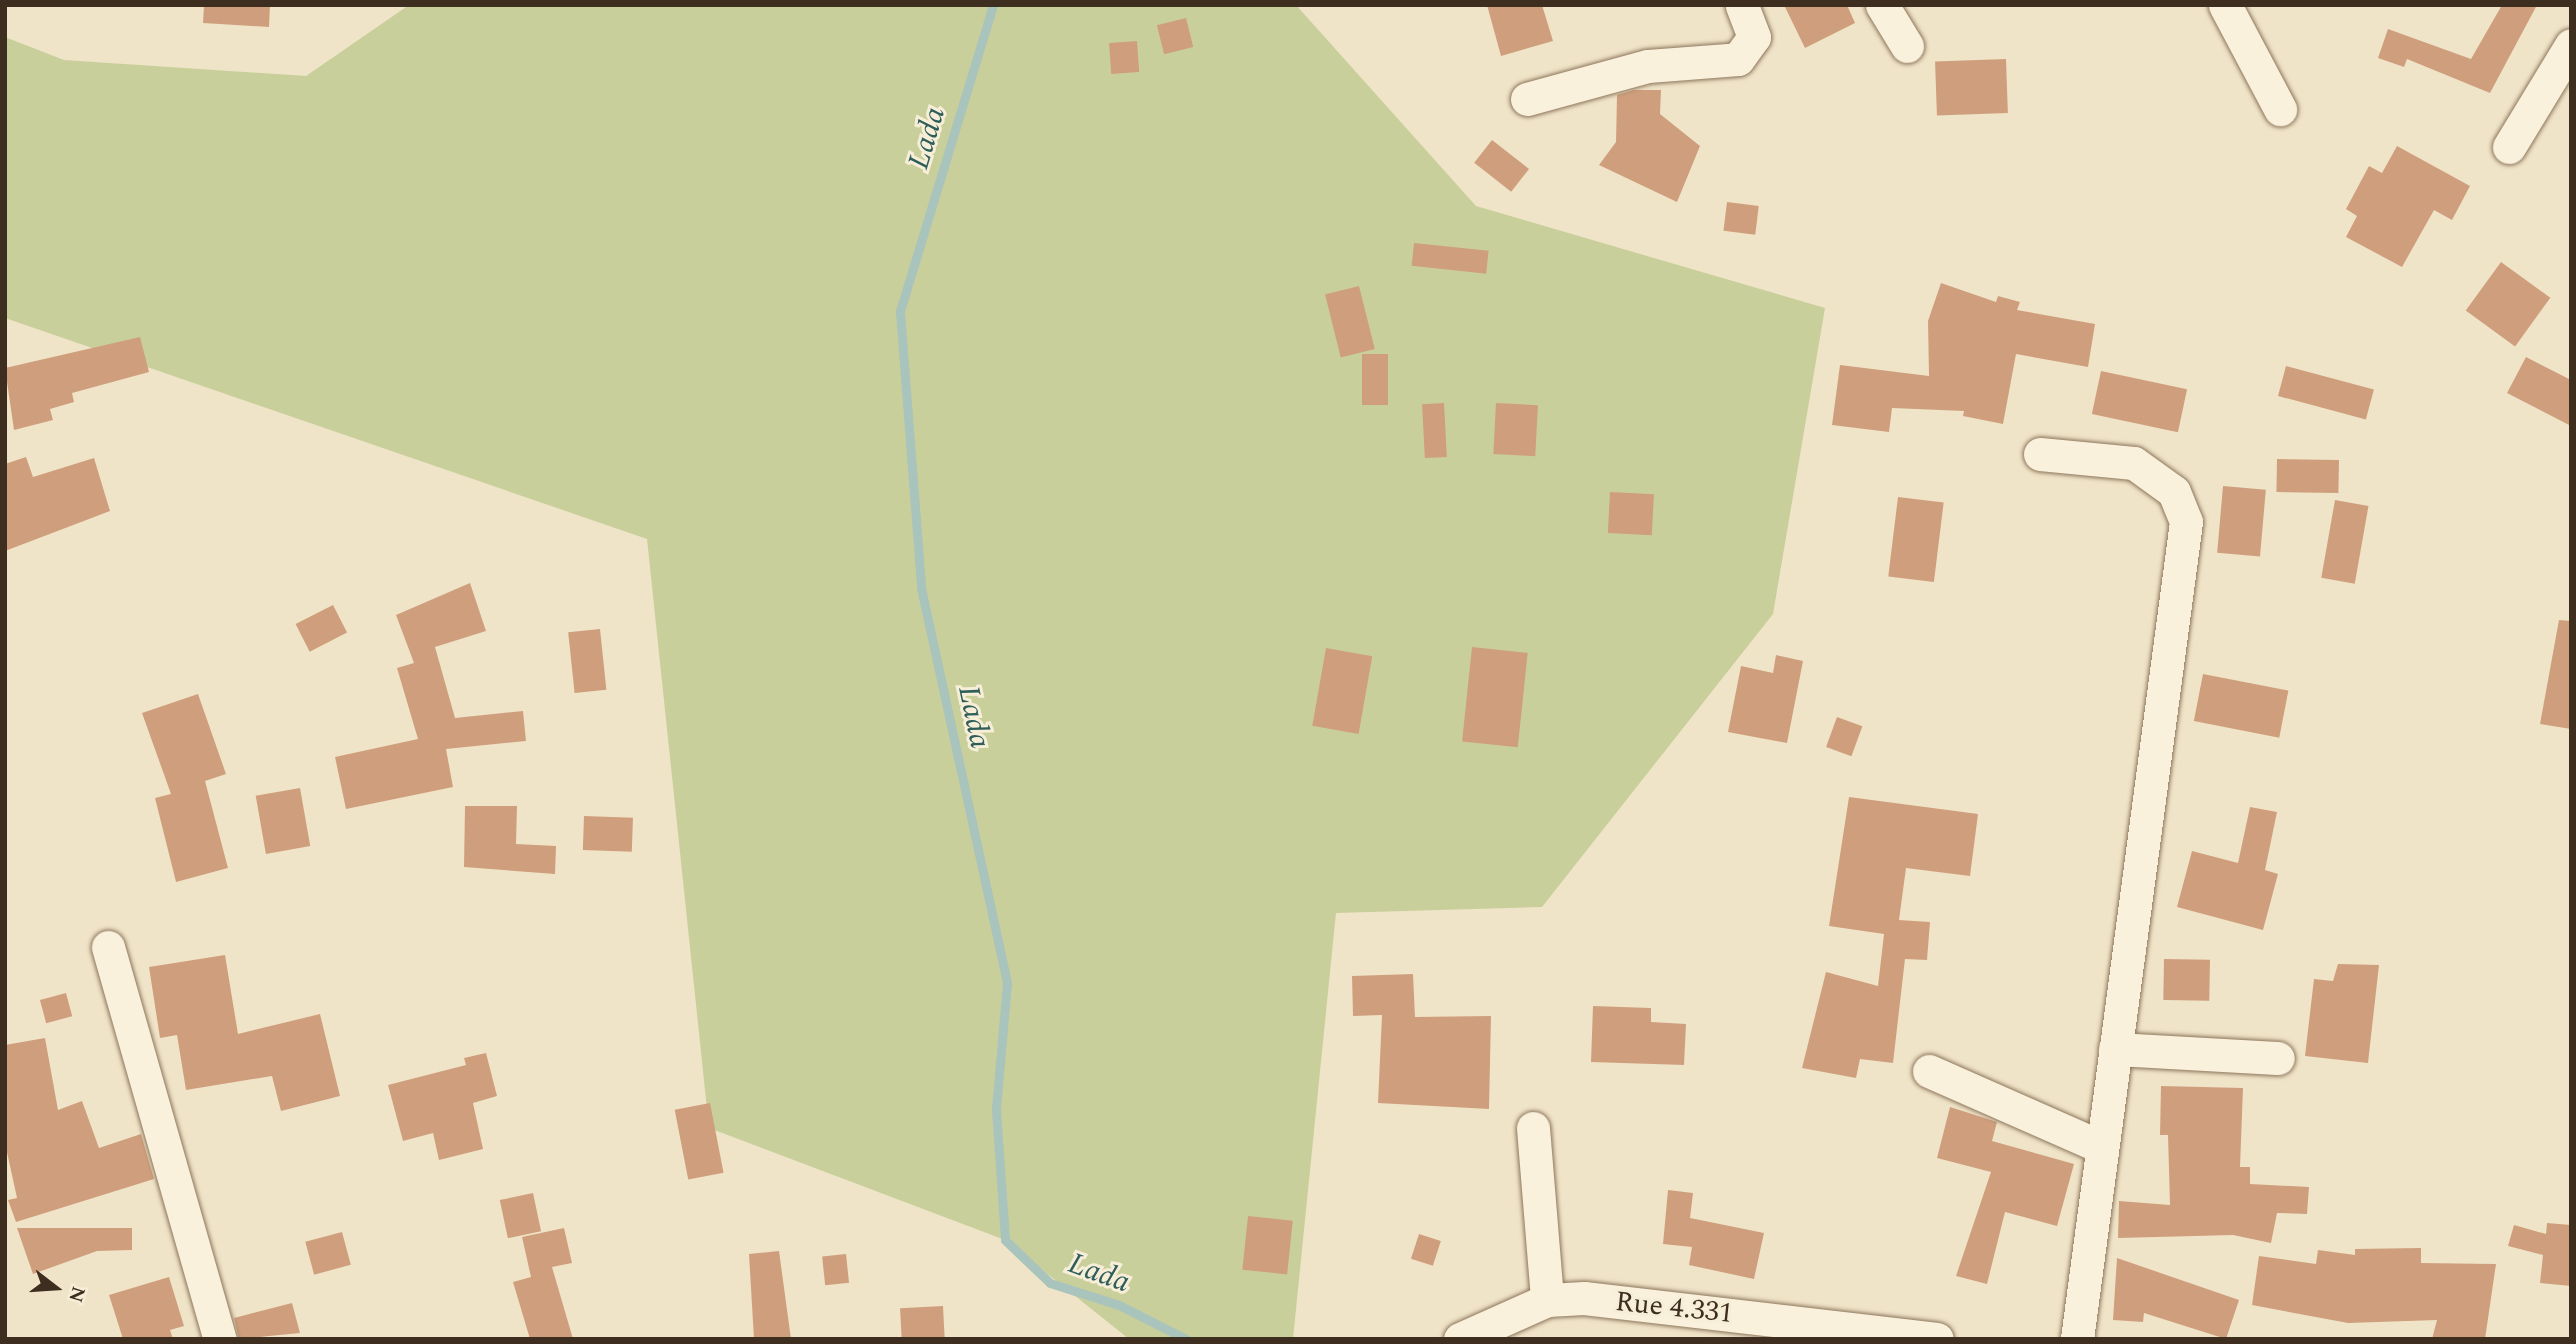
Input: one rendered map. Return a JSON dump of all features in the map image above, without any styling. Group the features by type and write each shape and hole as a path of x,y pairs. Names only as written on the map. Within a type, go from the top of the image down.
{"street":[{"path":"1527,100 1648,66 1738,59 1754,37 1742,5"},
{"path":"1881,5 1907,46"},
{"path":"2225,5 2280,109"},
{"path":"2509,147 2571,45"},
{"path":"2040,454 2134,463 2174,492 2186,522 2077,1339"},
{"path":"108,947 220,1339"},
{"path":"2115,1049 2278,1058"},
{"path":"1929,1071 2101,1147"},
{"path":"1533,1128 1547,1300"},
{"name":"Rue 4.331","path":"1460,1339 1547,1300 1709,1325 1937,1339"}],"green space":[{"path":"409,5 1296,5 1476,206 1825,308 1773,614 1542,907 1336,913 1293,1339 1129,1339 1005,1240 709,1128 647,539 5,318 5,37 64,60 306,76"}],"building":[{"path":"204,5 270,5 269,27 203,23"},
{"path":"1487,5 1542,5 1553,41 1501,56"},
{"path":"1784,5 1847,5 1855,23 1805,48"},
{"path":"2502,5 2537,5 2490,93 2407,59 2404,67 2378,58 2388,29 2471,59"},
{"path":"1186,18 1193,47 1164,54 1157,25"},
{"path":"1137,41 1139,72 1111,74 1109,43"},
{"path":"2006,59 2008,113 1937,115 1935,61"},
{"path":"1634,90 1661,90 1660,114 1700,146 1677,202 1599,165 1616,142 1617,95"},
{"path":"1492,140 1529,169 1511,192 1474,163"},
{"path":"2397,146 2470,186 2452,220 2434,210 2402,267 2346,237 2357,216 2346,209 2369,166 2382,173"},
{"path":"1727,202 1759,206 1755,235 1723,231"},
{"path":"1414,243 1489,251 1486,274 1412,266"},
{"path":"2501,262 2550,298 2515,346 2466,311"},
{"path":"1941,283 1996,302 1998,296 2020,302 2017,310 2095,324 2088,367 2016,354 2003,424 1963,416 1964,411 1892,408 1889,432 1832,425 1840,365 1929,376 1928,321"},
{"path":"1359,286 1375,349 1341,358 1325,294"},
{"path":"140,337 149,372 72,393 74,402 50,409 53,420 14,430 5,368"},
{"path":"1362,354 1388,354 1388,405 1362,405"},
{"path":"2526,357 2571,380 2571,426 2507,393"},
{"path":"2286,366 2374,390 2366,419 2278,396"},
{"path":"2101,371 2187,389 2178,432 2092,414"},
{"path":"1444,403 1447,457 1425,458 1422,404"},
{"path":"1496,403 1538,405 1535,456 1493,454"},
{"path":"26,457 33,477 94,458 110,511 5,551 5,464"},
{"path":"2277,459 2339,460 2338,493 2276,492"},
{"path":"2223,486 2266,490 2260,556 2217,553"},
{"path":"1610,492 1654,494 1652,535 1608,533"},
{"path":"1898,497 1944,503 1934,582 1888,576"},
{"path":"2335,500 2368,506 2355,584 2321,578"},
{"path":"470,583 486,631 435,647 455,718 523,711 526,741 446,749 453,787 346,809 335,757 418,739 397,668 414,663 396,615"},
{"path":"333,605 347,633 310,652 296,624"},
{"path":"2559,620 2571,621 2571,729 2540,724"},
{"path":"600,629 606,690 575,693 568,632"},
{"path":"1472,647 1528,653 1518,747 1462,741"},
{"path":"1326,648 1372,656 1359,734 1312,726"},
{"path":"1776,655 1803,661 1787,743 1728,732 1741,666 1773,673"},
{"path":"2203,674 2288,691 2279,738 2194,721"},
{"path":"198,694 226,774 205,781 228,868 176,882 155,798 171,794 142,713"},
{"path":"1837,717 1862,726 1851,756 1826,747"},
{"path":"300,788 310,846 266,854 256,796"},
{"path":"1849,797 1978,814 1970,876 1906,868 1899,920 1930,922 1927,960 1905,959 1893,1063 1860,1059 1856,1078 1802,1068 1826,972 1878,986 1884,934 1829,926"},
{"path":"465,806 517,806 516,844 556,846 555,874 464,867"},
{"path":"2250,807 2277,812 2265,870 2278,874 2263,930 2177,907 2192,851 2238,863"},
{"path":"584,816 633,818 632,852 583,850"},
{"path":"225,955 238,1034 320,1014 340,1096 281,1111 272,1076 186,1090 177,1035 160,1038 149,967"},
{"path":"2164,959 2210,960 2209,1001 2163,1000"},
{"path":"2338,964 2379,965 2368,1063 2305,1056 2314,979 2333,981"},
{"path":"1413,974 1415,1017 1491,1016 1489,1109 1378,1103 1382,1015 1353,1016 1352,976"},
{"path":"66,993 72,1016 46,1023 40,1000"},
{"path":"1593,1006 1651,1008 1651,1022 1686,1024 1684,1065 1591,1062"},
{"path":"45,1038 58,1110 82,1101 99,1148 141,1134 154,1179 16,1222 8,1200 17,1198 5,1143 5,1045"},
{"path":"486,1053 497,1096 473,1103 483,1149 439,1160 433,1133 403,1141 388,1085 466,1065 464,1058"},
{"path":"2161,1086 2243,1088 2240,1167 2250,1167 2250,1184 2309,1187 2307,1214 2277,1213 2271,1243 2233,1235 2118,1238 2119,1201 2170,1205 2168,1135 2160,1135"},
{"path":"710,1103 724,1173 688,1180 675,1110"},
{"path":"1950,1107 1997,1122 1992,1141 2074,1164 2057,1226 2005,1212 1987,1284 1956,1276 1991,1172 1937,1158"},
{"path":"1668,1190 1693,1193 1690,1218 1764,1233 1754,1279 1689,1265 1692,1247 1663,1244"},
{"path":"533,1193 541,1231 508,1238 500,1200"},
{"path":"1248,1216 1293,1221 1287,1274 1242,1270"},
{"path":"2547,1223 2571,1225 2571,1286 2540,1283 2543,1255 2508,1246 2514,1225 2546,1234"},
{"path":"17,1228 132,1228 132,1250 97,1251 33,1274"},
{"path":"564,1228 572,1263 552,1267 573,1339 530,1339 513,1282 531,1277 522,1237"},
{"path":"342,1232 351,1265 314,1275 305,1242"},
{"path":"1419,1234 1441,1241 1433,1266 1411,1259"},
{"path":"2421,1248 2421,1263 2496,1264 2485,1339 2432,1339 2437,1320 2348,1323 2252,1305 2259,1256 2316,1264 2318,1250 2355,1255 2355,1249"},
{"path":"779,1251 791,1339 754,1339 749,1254"},
{"path":"846,1254 849,1283 825,1285 822,1257"},
{"path":"2117,1258 2239,1300 2226,1339 2144,1313 2143,1322 2113,1320"},
{"path":"169,1277 184,1326 170,1330 173,1339 123,1339 109,1295"},
{"path":"292,1303 300,1333 239,1339 234,1318"},
{"path":"943,1306 945,1339 902,1339 900,1308"}],"waterway":[{"name":"Lada","path":"993,5 900,312 921,588 1007,983 996,1110 1005,1240 1050,1283 1119,1305 1186,1339"}]}
